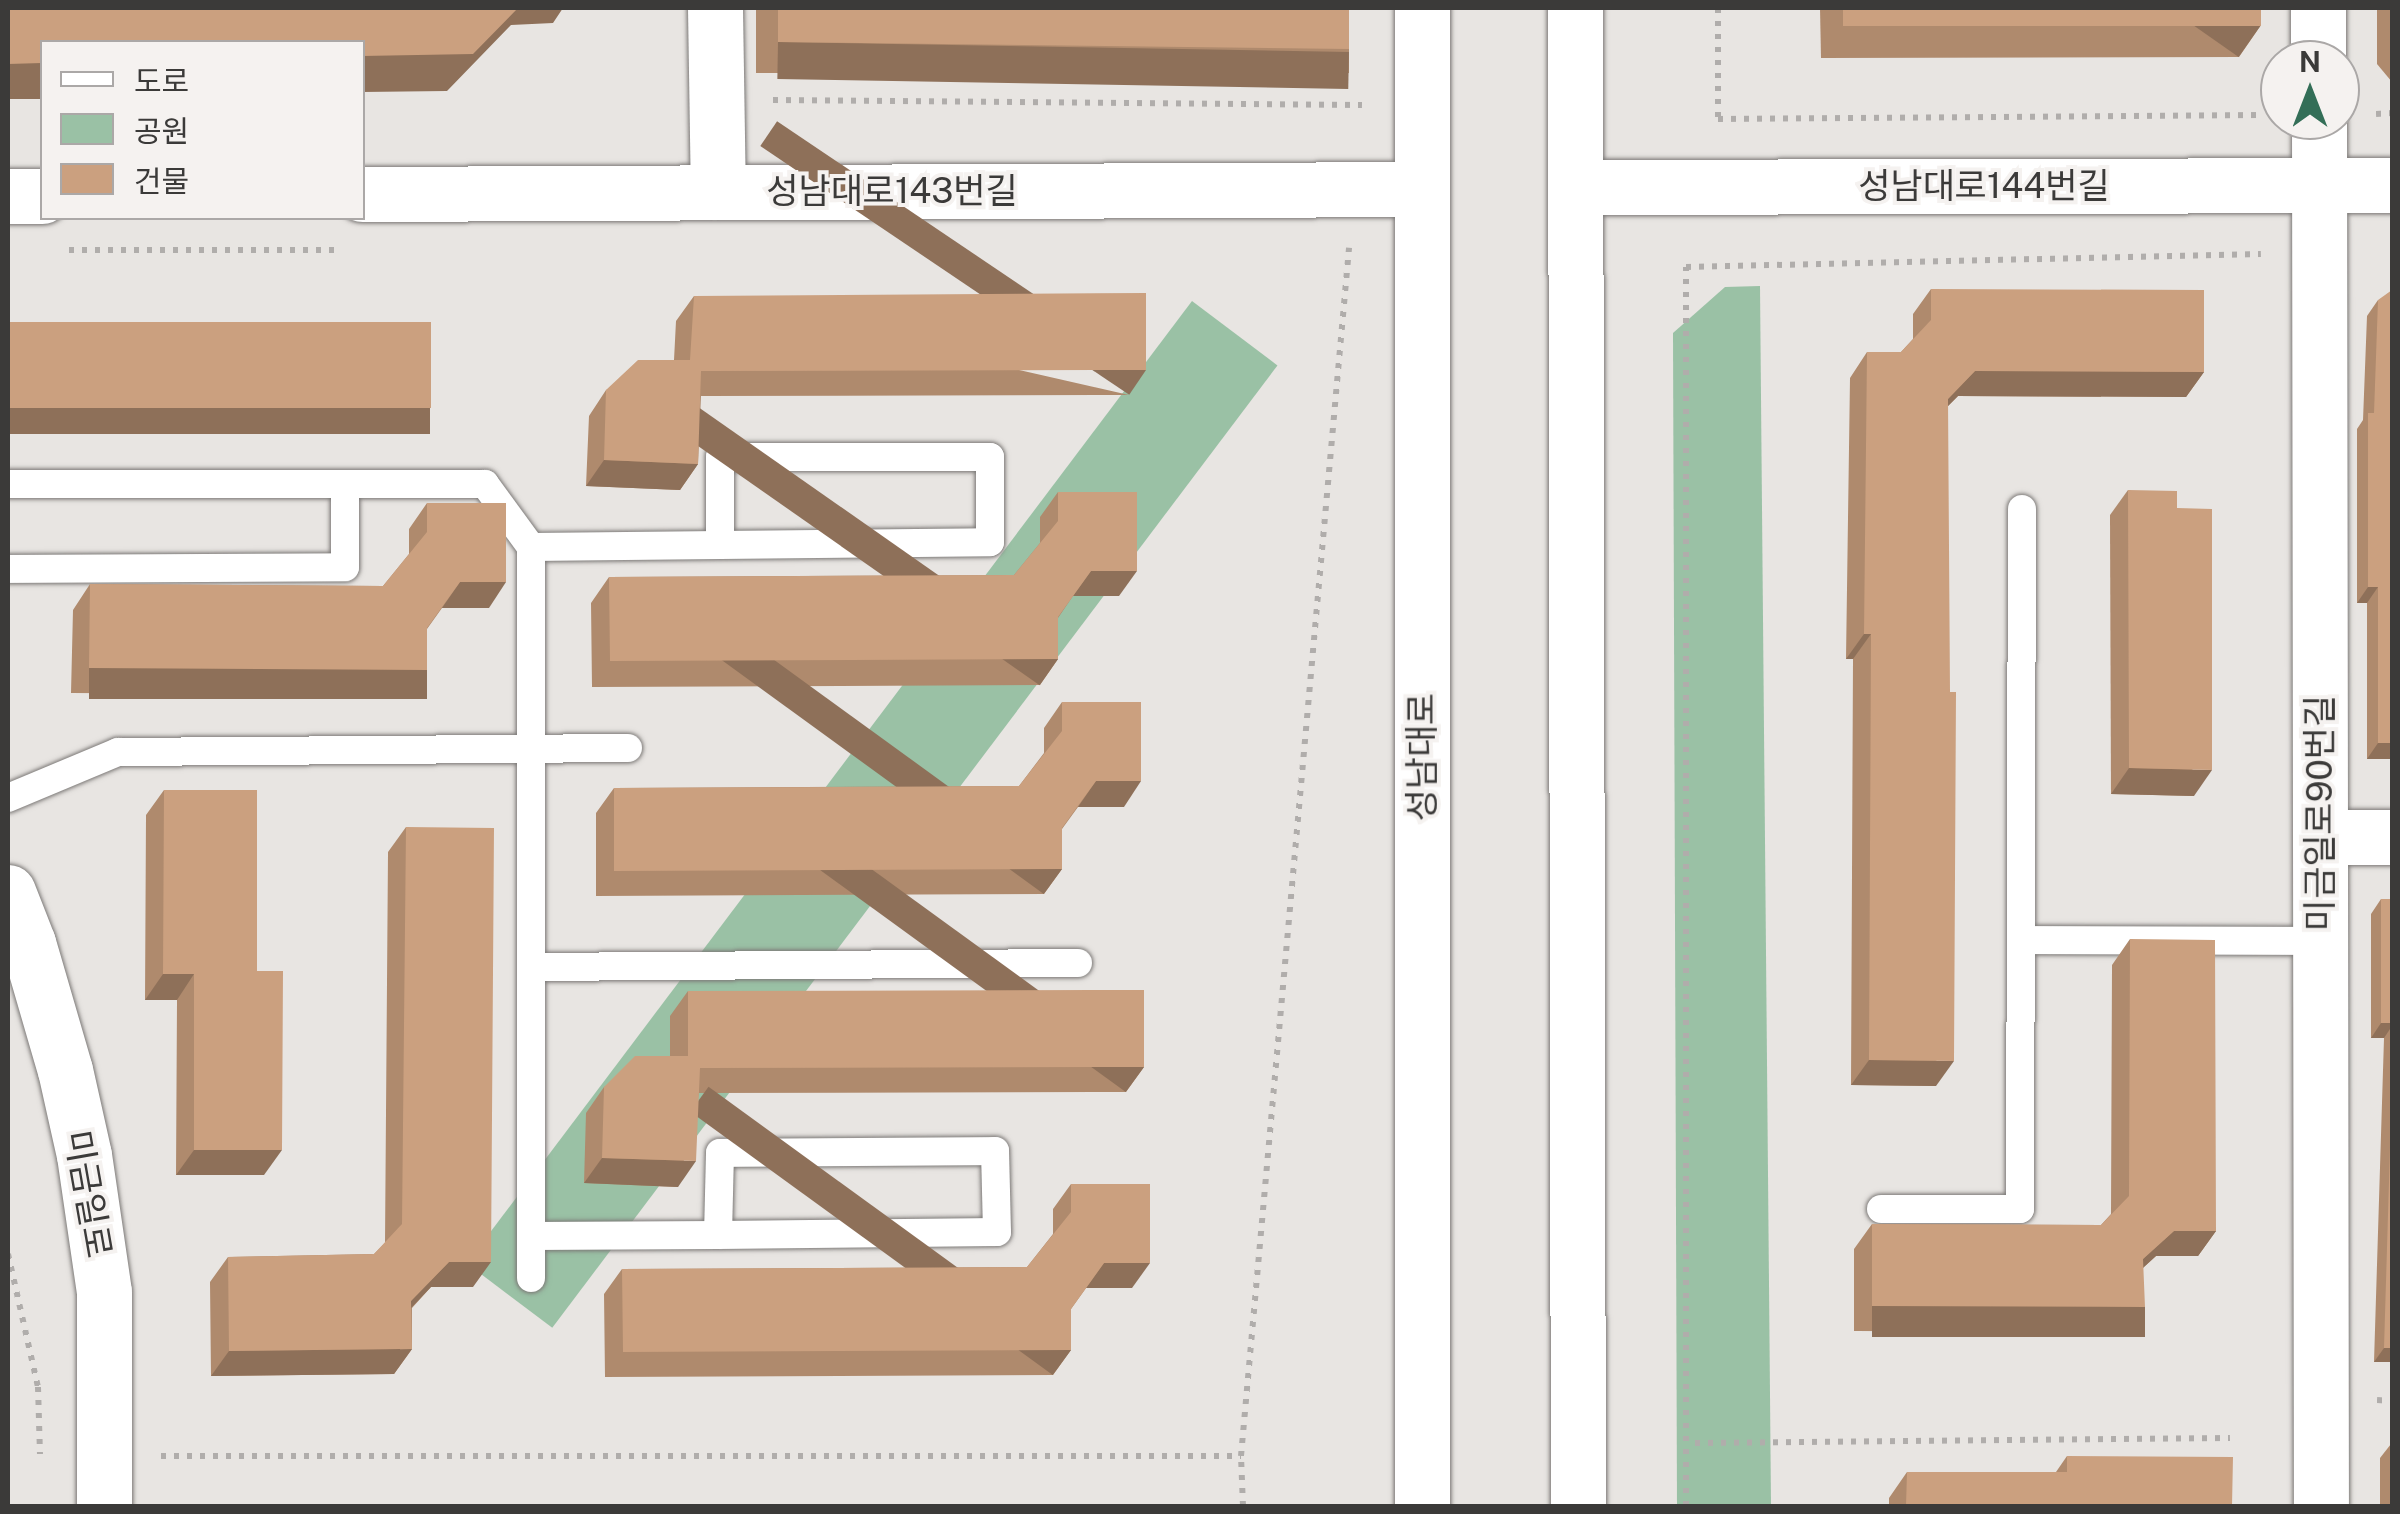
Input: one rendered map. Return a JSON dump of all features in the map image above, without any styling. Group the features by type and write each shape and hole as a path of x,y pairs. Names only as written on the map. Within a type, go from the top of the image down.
{"street":[{"path":"715,8 718,192"},
{"name":"성남대로","path":"1422,8 1422,1506"},
{"path":"1575,8 1578,1506"},
{"path":"2318,8 2318,40"},
{"name":"미금일로90번길","path":"2319,140 2321,1506"},
{"name":"성남대로144번길","path":"1575,187 2392,185"},
{"name":"성남대로143번길","path":"365,194 1421,189"},
{"path":"8,196 40,196"},
{"path":"2320,836 2392,837"},
{"name":"미금일로","path":"8,892 28,943 65,1070 84,1155 104,1292 104,1506"}],"lane":[{"path":"531,547 720,545 990,542 990,457 720,457 720,545"},
{"path":"8,484 484,484 531,547 531,1278"},
{"path":"8,569 344,567 344,484"},
{"path":"1882,1209 2020,1209 2022,509"},
{"path":"8,798 118,752 628,748"},
{"path":"2022,940 2320,941"},
{"path":"532,967 1078,963"},
{"path":"531,1236 718,1235 997,1232 995,1151 720,1153 718,1235"}],"path":[{"path":"1718,8 1718,119 2260,114"},
{"path":"766,100 1362,105 1241,1456 1243,1506"},
{"path":"1686,1506 1686,267 2275,254"},
{"path":"8,1254 38,1387 40,1466"},
{"path":"1696,1443 2230,1438"},
{"path":"159,1456 1241,1456"}],"green space":[{"path":"1760,286 1771,1506 1677,1506 1673,333 1725,287"},
{"path":"1192,301 1277,365 552,1328 467,1263"}],"building":[{"path":"8,8 518,8 473,54 365,56 365,40 40,40 40,63 8,64"},
{"path":"778,8 1349,8 1349,49 778,42"},
{"path":"1843,8 2261,8 2261,26 1843,26"},
{"path":"1931,289 2204,290 2204,372 1975,371 1948,399 1950,692 1956,692 1954,1061 1869,1060 1871,634 1864,634 1867,352 1901,352 1931,320"},
{"path":"2392,290 2392,743 2378,743 2378,587 2368,587 2368,413 2374,413 2378,300"},
{"path":"1146,293 1146,370 701,371 698,464 604,460 606,390 638,360 690,360 694,296"},
{"path":"8,322 431,322 431,408 8,408"},
{"path":"2128,490 2177,491 2177,508 2212,509 2212,770 2129,768"},
{"path":"1058,492 1137,492 1137,571 1091,571 1058,617 1058,659 610,661 609,577 1014,575 1058,521"},
{"path":"427,503 506,503 506,582 460,582 427,628 427,670 89,668 90,584 383,586 427,532"},
{"path":"1062,702 1141,702 1141,781 1096,781 1062,828 1062,869 614,871 614,788 1019,786 1062,731"},
{"path":"164,790 257,790 257,971 283,971 282,1150 194,1150 194,974 163,974"},
{"path":"406,827 494,828 491,1262 449,1262 411,1301 412,1349 229,1351 228,1257 374,1254 402,1224"},
{"path":"2381,899 2392,899 2392,1023 2381,1023"},
{"path":"2130,939 2215,940 2216,1231 2174,1231 2143,1259 2145,1307 1872,1306 1872,1224 2101,1225 2129,1196"},
{"path":"1144,990 1144,1067 700,1068 696,1161 602,1158 604,1087 635,1056 688,1056 688,991"},
{"path":"2392,1081 2392,1348 2384,1348"},
{"path":"1071,1184 1150,1184 1150,1263 1104,1263 1071,1309 1071,1350 623,1352 622,1269 1027,1267 1071,1212"},
{"path":"2391,1444 2392,1506 2390,1506"},
{"path":"2067,1456 2233,1457 2232,1506 1906,1506 1907,1472 2067,1472"}]}
